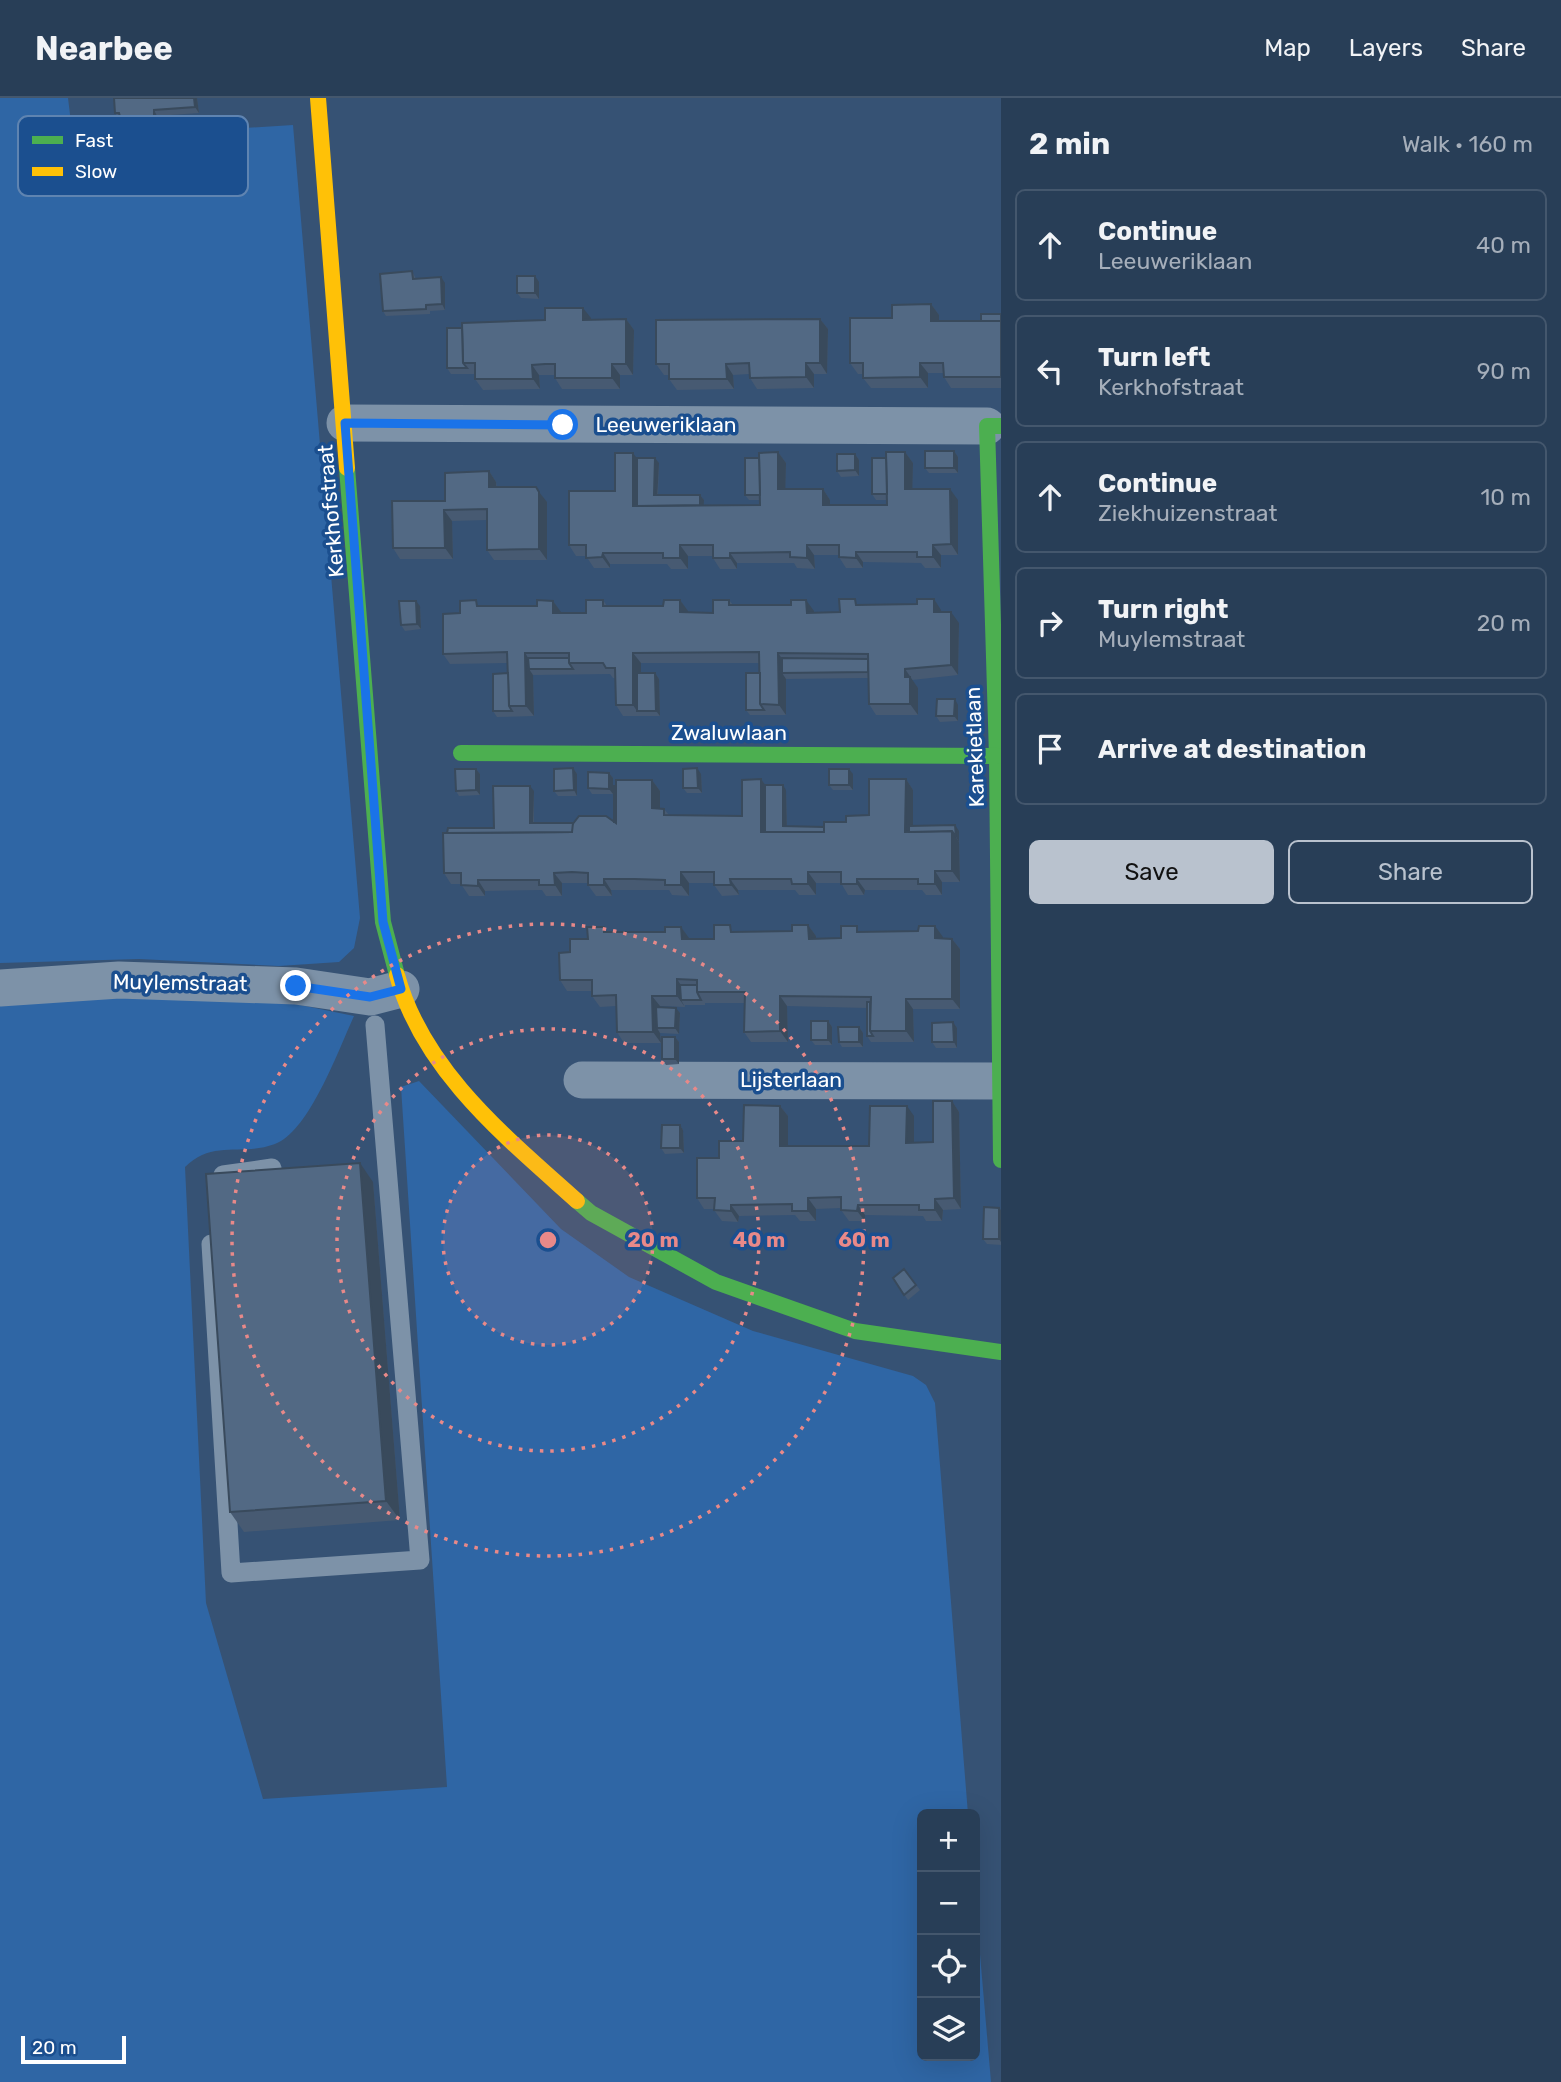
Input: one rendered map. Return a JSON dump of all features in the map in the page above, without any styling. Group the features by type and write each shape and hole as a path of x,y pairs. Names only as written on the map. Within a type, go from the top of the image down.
{"street":[{"name":"Kerkhofstraat","path":"318,98 383,922 401,989 426,1042 486,1120 591,1213 716,1282 855,1331 951,1347 1001,1352"},
{"name":"Leeuweriklaan","path":"345,423 994,426"},
{"name":"Karekietlaan","path":"994,426 1001,1160"},
{"name":"Zwaluwlaan","path":"461,753 997,756"},
{"name":"Muylemstraat","path":"0,988 119,981 296,986 370,997 401,989"},
{"name":"Lijsterlaan","path":"582,1080 1000,1081"}],"lane":[{"path":"210,1218 231,1573 420,1560 375,1026"},
{"path":"208,1190 207,1177 272,1168"}],"shaded area":[{"path":"0,98 68,98 70,116 18,116 18,196 248,196 248,128 293,125 360,918 354,948 339,962 279,966 139,959 0,963"},
{"path":"116,994 271,999 354,1016 324,1084 292,1132 269,1146 208,1153 185,1167 206,1603 263,1799 447,1787 401,1087 419,1081 561,1229 629,1277 753,1331 913,1376 926,1385 935,1403 968,1809 917,1809 917,2061 980,2061 980,1954 991,2082 0,2082 0,1001"}],"building":[{"path":"114,98 194,98 195,107 154,110 154,116 120,116 119,113 115,113"},
{"path":"412,271 413,279 441,277 442,304 426,305 426,309 383,311 380,274"},
{"path":"517,276 535,276 535,293 517,293"},
{"path":"931,304 931,321 1001,321 1001,377 944,377 943,363 920,363 920,377 863,378 863,363 850,363 850,318 892,318 892,305"},
{"path":"545,308 583,308 583,320 626,319 626,364 612,364 612,378 555,378 555,364 545,364 532,365 533,379 475,379 475,363 463,363 462,323 545,320"},
{"path":"981,314 1001,314 1001,321 981,321"},
{"path":"820,319 820,363 806,363 806,377 750,378 749,363 726,364 727,379 669,379 669,364 656,364 656,320"},
{"path":"447,328 462,328 463,363 467,368 447,368"},
{"path":"925,451 954,451 954,468 925,468"},
{"path":"778,452 778,489 823,489 823,505 887,505 886,452 905,452 905,489 950,489 951,544 933,545 933,557 917,557 917,552 856,552 856,558 839,557 839,545 807,545 807,558 790,557 790,552 730,553 730,558 713,558 713,545 680,545 680,558 663,558 663,553 603,553 602,557 586,558 586,545 569,545 569,491 615,491 615,453 633,453 633,506 760,505 759,453"},
{"path":"837,454 855,454 855,470 837,471"},
{"path":"637,458 655,458 654,495 700,495 700,505 637,506"},
{"path":"745,458 759,458 760,495 745,495"},
{"path":"872,458 886,458 887,494 872,494"},
{"path":"489,471 489,487 536,487 539,492 539,549 487,550 487,509 444,510 445,548 393,548 392,501 445,501 445,473"},
{"path":"839,599 855,599 856,605 917,604 917,599 934,599 934,612 951,612 951,665 905,669 905,677 910,677 910,704 869,704 868,654 778,653 779,705 760,704 759,652 633,653 633,705 616,705 615,668 606,668 603,663 569,663 569,653 525,653 526,706 509,706 507,652 443,654 443,614 460,613 460,601 476,600 477,606 537,606 537,600 553,601 553,613 586,613 586,600 603,600 603,606 663,606 664,600 680,600 680,612 713,613 713,600 729,600 729,605 791,605 791,600 806,600 807,613 840,612"},
{"path":"399,601 416,601 417,624 401,625"},
{"path":"528,658 569,658 573,669 529,669"},
{"path":"782,658 868,659 868,672 782,673"},
{"path":"508,673 509,706 512,711 493,711 493,674"},
{"path":"637,673 655,673 656,711 637,711"},
{"path":"746,673 760,673 760,704 764,710 746,710"},
{"path":"937,699 955,699 954,716 936,716"},
{"path":"573,768 574,790 554,791 554,769"},
{"path":"697,768 698,788 683,788 683,769"},
{"path":"455,769 476,769 476,790 456,791"},
{"path":"829,769 849,769 849,785 829,785"},
{"path":"588,772 609,773 609,789 588,788"},
{"path":"761,779 761,832 824,832 824,822 846,822 846,816 869,815 869,779 906,779 905,832 952,831 952,871 935,871 935,884 918,884 918,879 857,879 857,884 841,884 841,872 808,872 808,884 792,884 791,879 730,879 731,885 714,885 714,872 681,872 681,885 665,885 665,880 604,879 604,885 588,885 588,873 572,872 554,873 555,885 539,885 539,880 478,880 478,886 461,885 461,873 444,873 443,833 572,832 572,825 579,816 606,816 616,823 616,780 652,780 652,808 664,809 664,815 742,816 742,780"},
{"path":"765,785 783,785 783,826 824,827 824,832 765,832"},
{"path":"493,786 530,786 530,823 573,823 572,832 447,833 448,828 494,828"},
{"path":"616,786 616,822 614,822"},
{"path":"955,825 956,837 952,831 909,832 909,826"},
{"path":"714,925 730,925 731,932 792,931 792,925 808,925 809,939 841,938 841,926 857,926 857,932 918,931 919,926 935,926 935,938 952,939 952,999 906,999 906,1031 870,1031 871,997 780,996 780,1031 744,1032 745,992 697,992 697,980 677,979 677,996 652,996 653,1032 617,1032 616,995 592,996 592,980 560,980 559,953 570,952 570,939 588,939 587,927 604,927 604,932 665,932 665,927 681,927 682,939 714,939"},
{"path":"680,985 697,985 701,1000 681,1000"},
{"path":"867,1002 870,1002 870,1031 873,1036 867,1036"},
{"path":"656,1007 676,1008 675,1028 657,1028"},
{"path":"811,1021 828,1021 828,1040 811,1040"},
{"path":"953,1022 954,1042 932,1042 932,1023"},
{"path":"838,1027 859,1027 859,1042 839,1042"},
{"path":"662,1037 675,1037 675,1059 662,1059"},
{"path":"933,1101 952,1101 954,1198 935,1199 935,1210 919,1210 919,1205 858,1205 857,1211 841,1210 841,1197 808,1198 808,1211 792,1211 792,1204 731,1205 731,1211 714,1210 715,1198 697,1198 697,1158 719,1158 719,1141 743,1141 744,1105 780,1106 780,1146 869,1146 870,1106 907,1106 906,1143 933,1142"},
{"path":"662,1125 680,1125 680,1148 661,1148"},
{"path":"360,1163 386,1501 230,1512 206,1174"},
{"path":"984,1207 999,1208 999,1239 983,1239"},
{"path":"904,1269 916,1285 904,1295 893,1278"}],"traffic: fast":[{"path":"1001,426 987,426 997,756 1001,1160"},
{"path":"347,468 383,922 397,975"},
{"path":"461,753 997,756"},
{"path":"577,1201 591,1213 716,1282 855,1331 1001,1352"}],"traffic: slow":[{"path":"318,98 347,468"},
{"path":"397,975 409,1010 426,1042 447,1072 496,1127 577,1201"}],"route":[{"path":"296,986 370,997 401,989 383,922 345,423 563,425"}]}
